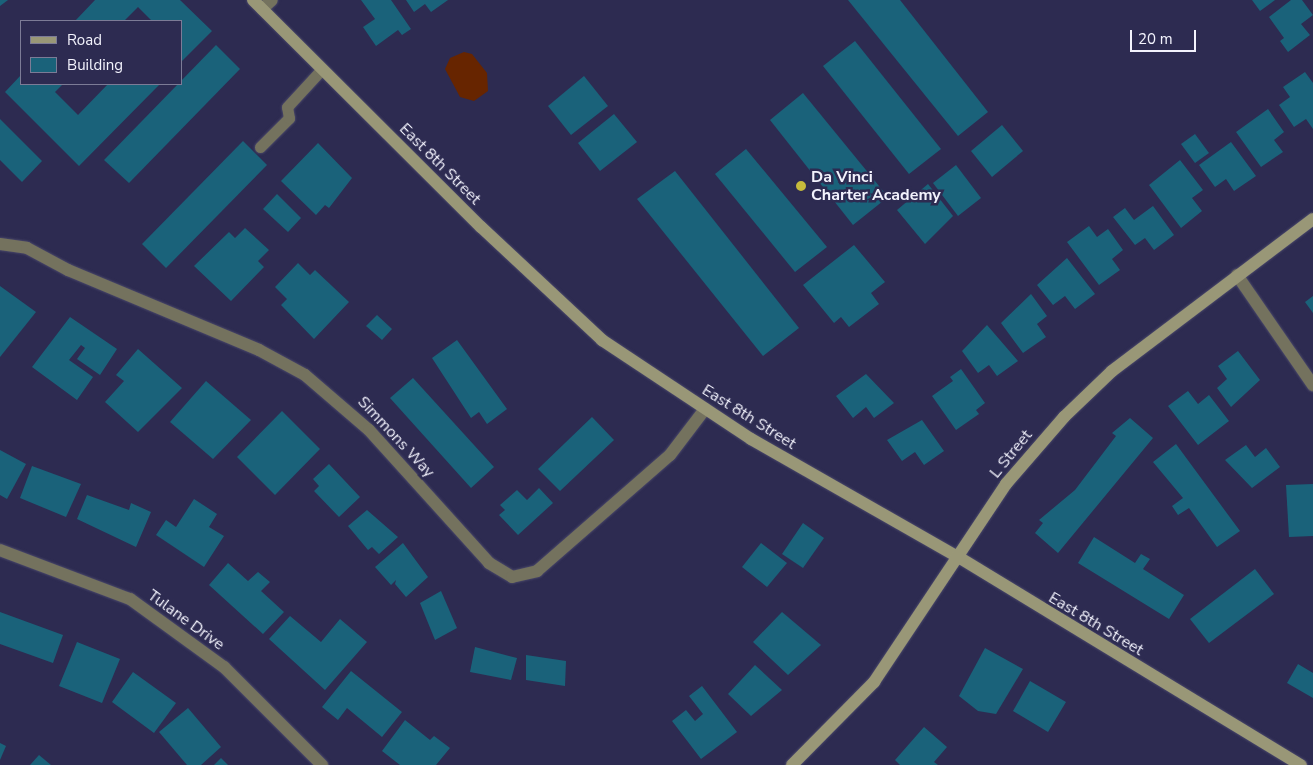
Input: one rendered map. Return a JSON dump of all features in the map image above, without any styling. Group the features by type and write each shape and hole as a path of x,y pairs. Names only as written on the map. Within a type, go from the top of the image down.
{"street":[{"path":"258,4 272,0"},
{"name":"East 8th Street","path":"258,4 322,69 602,340 705,408 960,558 1301,765"},
{"name":"L Street","path":"792,765 874,682 960,558 1006,484 1064,417 1112,371 1313,219"},
{"name":"Simmons Way","path":"0,244 28,248 68,270 259,350 305,375 369,430 489,563 512,577 537,571 670,455 705,408"},
{"path":"1237,275 1313,385"},
{"name":"Tulane Drive","path":"0,550 130,599 224,666 322,765"}],"lane":[{"path":"260,148 289,118 287,107 322,69"}],"shaded area":[{"path":"464,52 472,54 487,73 488,91 474,101 460,97 445,69 450,58"}],"building":[{"path":"0,0 8,0 0,6"},
{"path":"95,0 180,0 212,31 182,61 182,20 151,20 138,7 125,20 76,20"},
{"path":"361,0 391,0 411,29 402,35 398,30 376,46 363,27 375,19"},
{"path":"406,0 448,0 431,12 425,4 414,12"},
{"path":"848,0 900,0 988,112 958,136"},
{"path":"1252,0 1275,0 1260,11"},
{"path":"1291,0 1302,0 1313,15 1301,24 1310,35 1288,52 1280,41 1284,38 1269,17"},
{"path":"855,41 941,149 909,174 823,66"},
{"path":"216,45 240,69 129,183 104,160 177,85 182,85 182,80"},
{"path":"1305,72 1313,83 1313,129 1306,119 1294,127 1279,105 1290,97 1283,87"},
{"path":"20,76 20,85 62,85 55,92 78,115 107,85 159,85 79,166 5,92"},
{"path":"584,76 608,106 571,135 548,106"},
{"path":"803,93 888,197 853,225 770,120"},
{"path":"1268,109 1284,132 1274,140 1283,152 1261,167 1236,132"},
{"path":"614,114 637,142 600,171 578,143"},
{"path":"0,119 42,161 22,182 0,160"},
{"path":"1002,125 1023,151 992,177 971,151"},
{"path":"1195,134 1209,153 1195,163 1181,144"},
{"path":"243,141 267,165 166,268 142,244"},
{"path":"1231,142 1256,176 1234,191 1226,179 1215,187 1199,165"},
{"path":"318,143 352,178 329,208 325,205 316,215 281,181"},
{"path":"746,149 827,247 795,272 715,174"},
{"path":"1180,160 1203,190 1192,198 1202,211 1181,228 1149,185"},
{"path":"956,165 981,198 958,216 933,183"},
{"path":"675,171 799,328 763,356 637,199"},
{"path":"928,184 953,216 925,244 897,210"},
{"path":"277,194 301,218 288,232 263,209"},
{"path":"1153,206 1174,235 1154,250 1145,238 1135,245 1113,217 1125,208 1134,220"},
{"path":"1089,226 1097,237 1108,229 1123,250 1112,259 1120,270 1099,285 1067,242"},
{"path":"245,228 269,250 258,261 264,267 231,301 194,266 229,232 235,238"},
{"path":"854,245 885,282 871,293 879,304 849,327 841,317 834,323 803,285"},
{"path":"1067,258 1095,294 1075,309 1065,296 1053,305 1037,285"},
{"path":"298,263 310,275 315,270 349,302 314,339 281,305 287,299 275,287"},
{"path":"0,286 36,312 0,357"},
{"path":"1031,294 1047,316 1037,324 1046,337 1023,353 1001,323"},
{"path":"1313,296 1313,313 1305,302"},
{"path":"377,315 392,329 382,340 366,326"},
{"path":"70,317 117,349 100,375 77,359 85,348 81,345 69,360 93,377 77,400 32,367"},
{"path":"987,325 1018,361 997,376 989,365 978,373 962,351"},
{"path":"457,340 507,409 487,424 479,412 471,418 432,358"},
{"path":"138,349 182,388 138,432 105,402 124,381 116,375"},
{"path":"1238,351 1260,380 1231,407 1217,388 1227,379 1218,366"},
{"path":"961,369 985,403 976,410 979,414 956,430 932,396 953,381 950,377"},
{"path":"866,374 894,403 874,418 866,407 853,418 836,396"},
{"path":"413,378 494,467 471,488 390,398"},
{"path":"206,381 251,420 213,459 170,422"},
{"path":"1188,391 1198,404 1209,395 1229,421 1198,445 1168,406"},
{"path":"282,411 320,449 275,495 237,457"},
{"path":"592,417 614,440 560,491 538,469"},
{"path":"1130,418 1153,438 1058,553 1035,533 1043,523 1039,520 1075,490 1116,436 1112,433"},
{"path":"922,420 944,451 924,465 915,452 902,461 887,440"},
{"path":"1176,444 1240,531 1217,547 1189,508 1178,515 1172,506 1183,498 1153,462"},
{"path":"1246,445 1255,457 1266,448 1280,467 1252,488 1225,460"},
{"path":"0,450 26,464 7,499 0,495"},
{"path":"329,464 360,497 339,517 314,491 319,486 313,479"},
{"path":"32,466 81,484 66,517 20,498"},
{"path":"1313,484 1313,536 1289,537 1286,485"},
{"path":"539,488 553,503 518,535 499,515 505,510 500,505 517,490 527,500"},
{"path":"87,495 129,510 131,503 151,512 136,547 77,519"},
{"path":"194,499 217,514 209,527 224,536 204,567 156,535 166,520 176,527"},
{"path":"367,510 398,537 379,554 372,547 368,550 348,526"},
{"path":"803,523 824,538 803,568 782,554"},
{"path":"1094,537 1135,563 1141,554 1150,559 1143,569 1184,595 1169,619 1078,563"},
{"path":"403,543 428,577 406,597 395,584 396,580 391,585 375,567"},
{"path":"761,543 787,563 767,587 742,567"},
{"path":"228,563 248,581 258,572 270,582 261,591 284,612 263,634 209,585"},
{"path":"1255,569 1274,594 1209,643 1190,619"},
{"path":"441,591 457,628 435,640 420,603"},
{"path":"0,612 63,635 53,663 0,644"},
{"path":"782,612 821,645 788,675 753,642"},
{"path":"290,616 321,642 340,619 367,642 325,690 269,639"},
{"path":"77,642 120,659 102,703 59,686"},
{"path":"475,647 517,658 511,680 470,672"},
{"path":"985,648 1023,669 996,714 978,711 959,696"},
{"path":"526,655 566,661 565,686 526,680"},
{"path":"1298,664 1313,673 1313,698 1287,683"},
{"path":"755,665 782,690 751,716 728,694"},
{"path":"351,671 402,712 382,737 347,708 338,720 322,707"},
{"path":"133,672 176,703 154,733 112,702"},
{"path":"1030,681 1066,702 1048,732 1013,711"},
{"path":"702,686 737,732 701,759 672,721 686,710 695,721 703,714 689,696"},
{"path":"188,708 221,747 201,765 187,765 159,732"},
{"path":"405,720 430,740 434,736 450,748 436,765 400,765 382,751"},
{"path":"924,727 947,747 934,762 938,765 900,765 895,760"},
{"path":"0,743 6,746 0,760"},
{"path":"39,755 51,765 30,765"},
{"path":"221,758 228,765 214,765"}],"place":[{"name":"Da Vinci Charter Academy","path":"801,186"}]}
